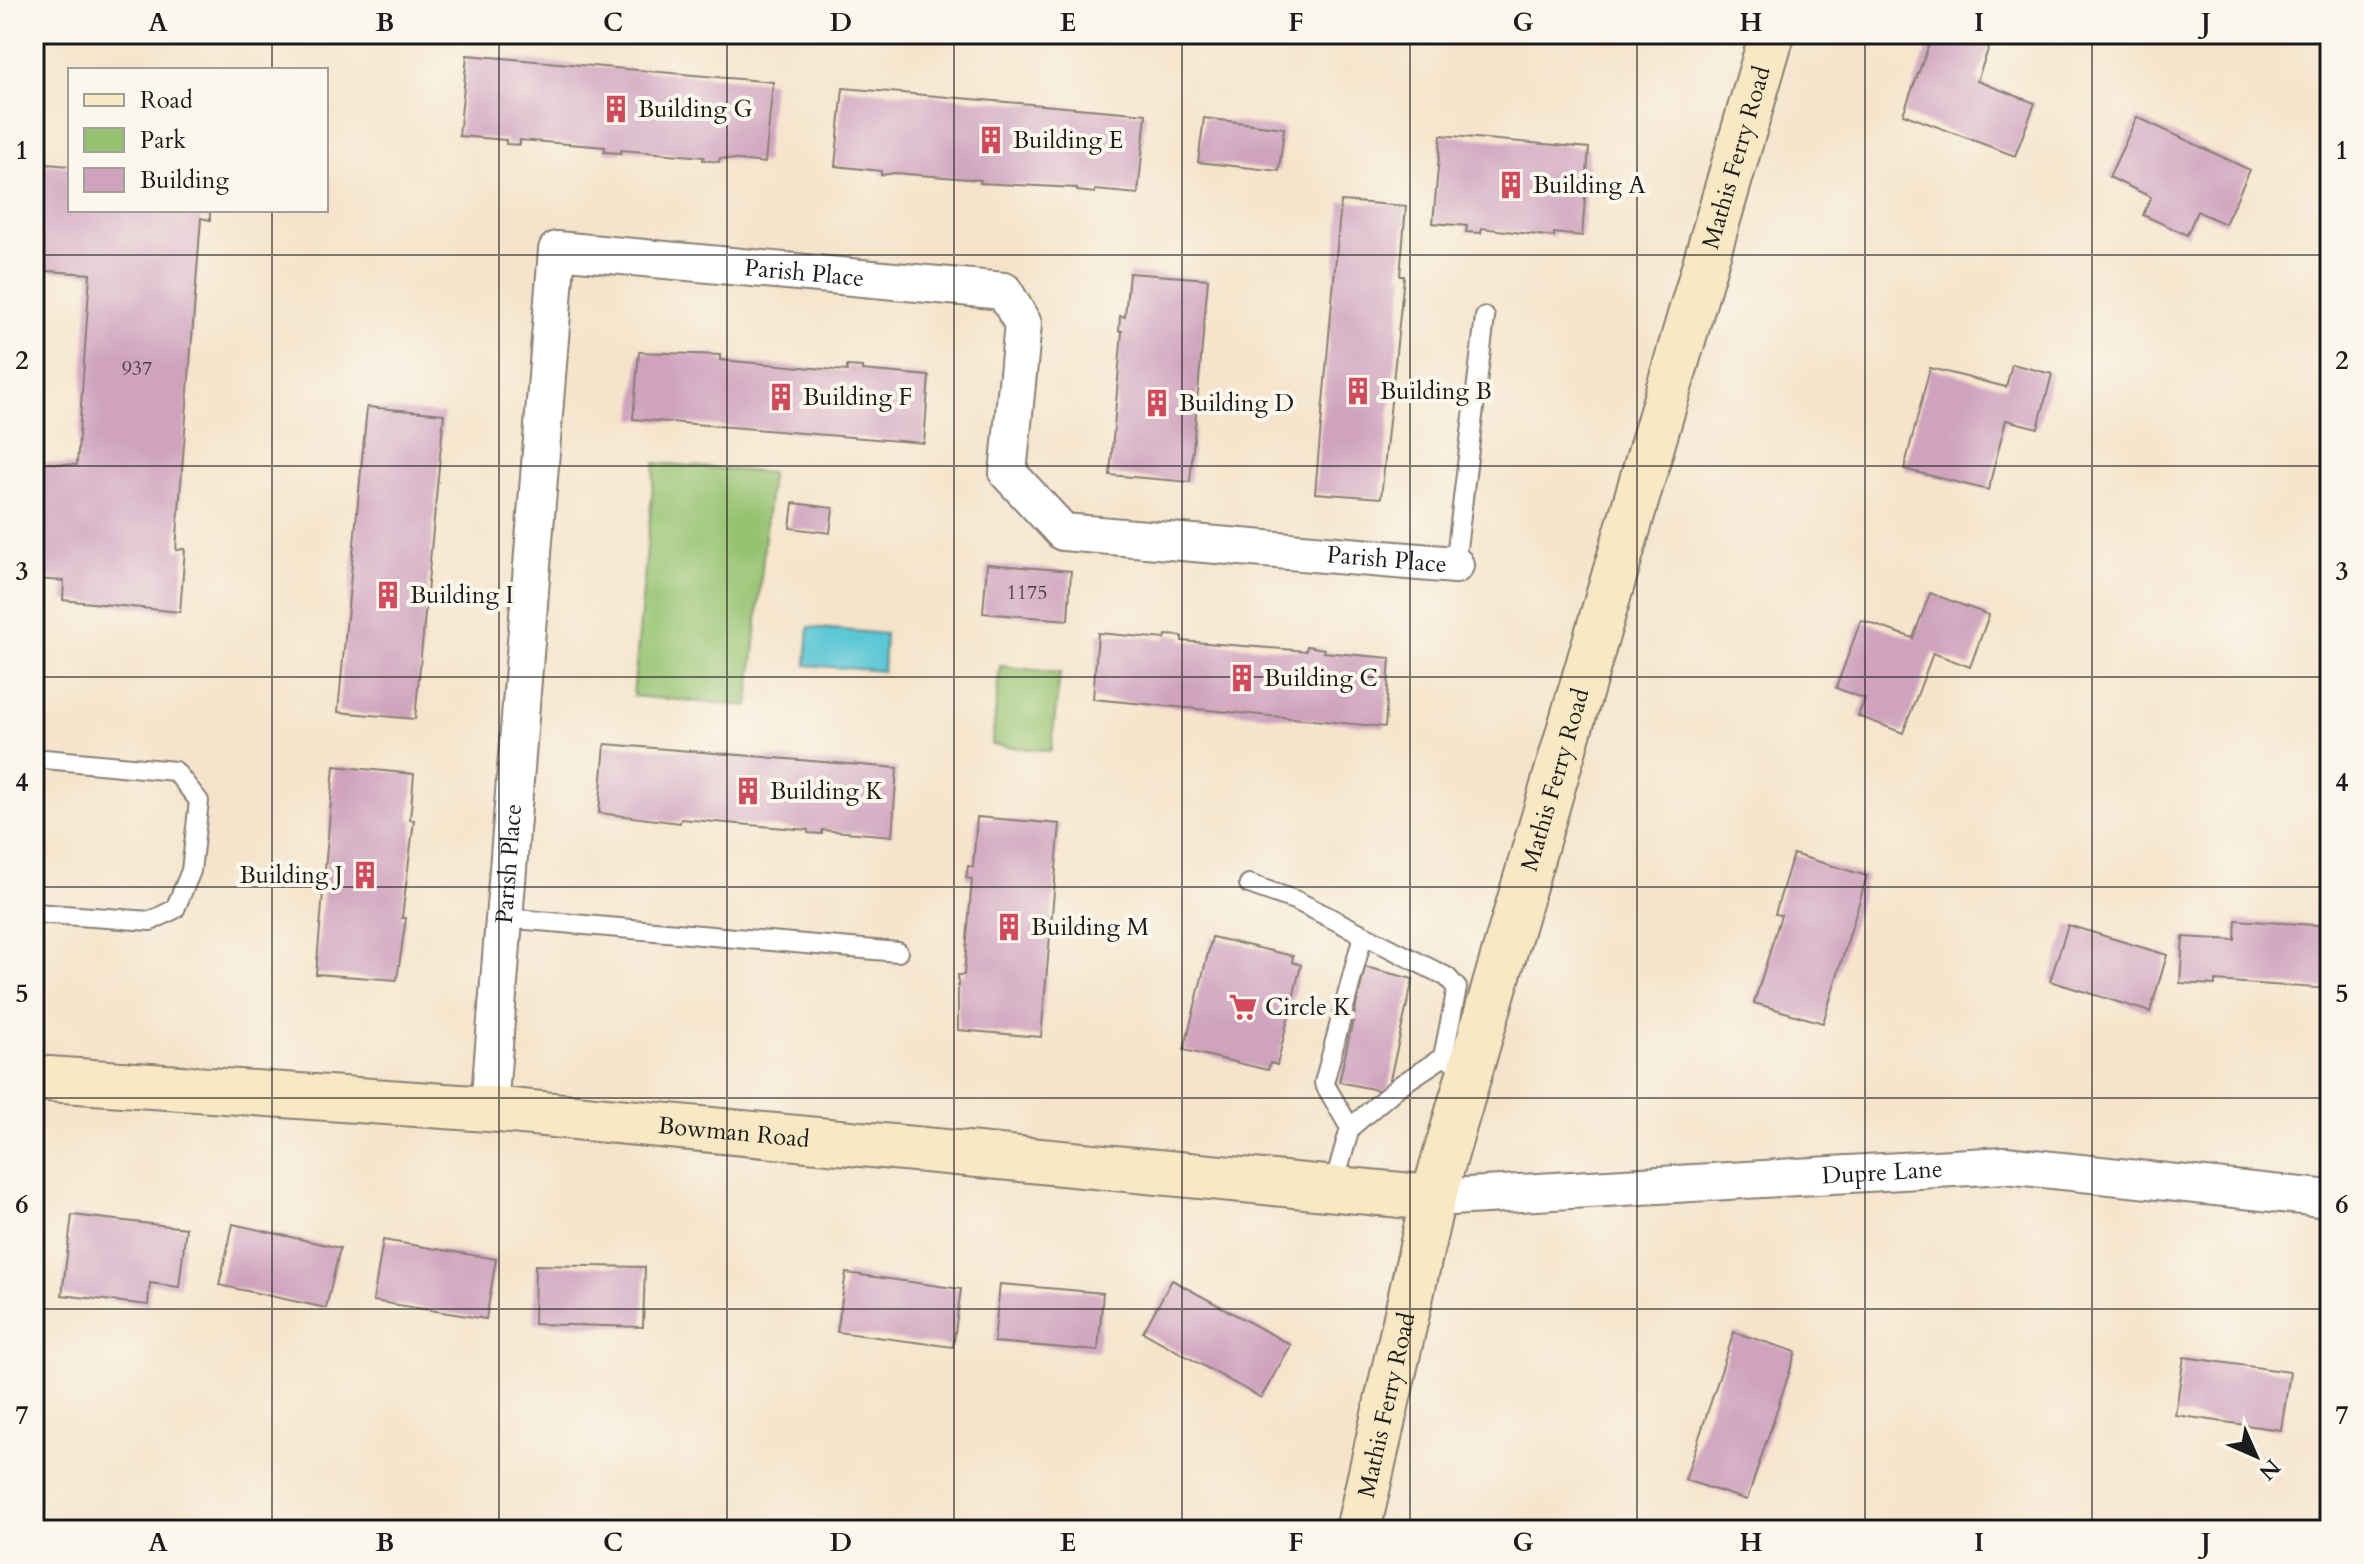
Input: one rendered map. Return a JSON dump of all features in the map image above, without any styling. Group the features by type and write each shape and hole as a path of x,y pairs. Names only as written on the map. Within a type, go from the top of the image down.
{"main road":[{"name":"Mathis Ferry Road","path":"1358,1530 1433,1198 1457,1063 1772,34"},
{"name":"Bowman Road","path":"34,1078 489,1109 1433,1198"}],"street":[{"name":"Parish Place","path":"489,1109 557,250 1004,291 1023,324 1008,473 1063,532 1455,565"},
{"name":"Dupre Lane","path":"1433,1198 2005,1165 2330,1199"}],"lane":[{"name":"Parish Place","path":"1455,565 1485,317"},
{"path":"34,758 175,771 199,801 191,871 175,909 151,921 34,913"},
{"path":"1249,884 1297,901 1447,977 1457,988 1457,1063 1399,1086 1350,1128 1333,1189"},
{"path":"504,918 898,952"},
{"path":"1350,1128 1324,1083 1363,935"}],"green space":[{"path":"655,463 771,473 749,706 633,696"},
{"path":"1000,666 1060,673 1051,751 992,745"}],"water":[{"path":"809,627 885,634 883,671 806,665"}],"building":[{"path":"1933,34 1956,34 1989,47 1977,81 2035,103 2015,156 1903,114"},
{"name":"Building G","path":"467,55 773,82 765,163 720,158 719,162 703,160 704,157 621,150 621,153 604,152 605,147 520,140 520,145 506,144 506,140 459,136"},
{"name":"Building E","path":"843,88 1146,114 1138,194 1095,190 1095,193 1077,191 1077,188 980,183 981,180 895,173 881,175 881,171 835,166"},
{"path":"2137,117 2250,170 2225,224 2197,211 2187,235 2143,215 2151,197 2109,177"},
{"path":"1204,118 1284,128 1279,171 1198,162"},
{"name":"Building A","path":"1441,135 1589,148 1582,236 1554,233 1554,237 1482,228 1481,233 1466,232 1467,226 1433,223"},
{"path":"34,163 68,166 68,212 210,212 210,220 201,218 176,550 185,549 180,612 63,600 64,581 34,579 34,462 77,465 90,274 34,270"},
{"name":"Building B","path":"1341,201 1406,206 1400,276 1404,276 1381,498 1315,493"},
{"name":"Building D","path":"1129,273 1208,279 1190,482 1110,475 1122,331 1119,331 1120,316 1125,317"},
{"name":"Building F","path":"639,352 720,355 720,360 847,371 847,366 862,367 862,370 929,376 924,443 633,419"},
{"path":"2012,364 2052,374 2038,428 2006,420 1988,490 1904,469 1930,368 2006,387"},
{"name":"Building I","path":"367,407 444,414 415,719 338,712"},
{"path":"793,503 833,508 830,533 790,528"},
{"path":"987,564 1071,571 1068,620 983,613"},
{"path":"1930,593 1989,615 1970,667 1933,653 1903,733 1858,716 1865,699 1836,688 1861,620 1913,638"},
{"name":"Building C","path":"1098,633 1165,639 1166,635 1182,636 1182,641 1306,651 1307,646 1324,649 1324,652 1390,658 1385,727 1093,699"},
{"name":"Building K","path":"605,744 897,768 892,836 822,830 822,834 808,833 808,830 681,819 680,823 599,813"},
{"name":"Building J","path":"334,766 414,774 410,820 414,820 402,918 406,918 397,980 316,974"},
{"name":"Building M","path":"977,817 1060,824 1041,1037 958,1030 958,975 964,975 972,879 966,878 968,866 973,867"},
{"path":"1793,854 1867,876 1823,1023 1754,1003 1781,915 1775,914"},
{"path":"2236,920 2330,926 2330,989 2215,981 2215,985 2180,983 2183,937 2235,940"},
{"path":"2068,925 2167,955 2150,1012 2050,981"},
{"name":"Circle K","path":"1212,937 1293,956 1292,962 1301,965 1277,1065 1270,1063 1268,1070 1184,1050"},
{"path":"1365,967 1413,979 1387,1092 1339,1082"},
{"path":"72,1215 186,1228 179,1287 150,1283 148,1305 62,1295"},
{"path":"233,1224 340,1248 326,1308 219,1285"},
{"path":"383,1240 496,1259 486,1319 373,1301"},
{"path":"535,1265 645,1267 643,1327 534,1324"},
{"path":"846,1273 961,1289 953,1347 837,1332"},
{"path":"1172,1280 1291,1345 1261,1398 1143,1332"},
{"path":"1000,1284 1103,1293 1098,1351 994,1342"},
{"path":"1734,1332 1796,1352 1747,1500 1685,1480"},
{"path":"2184,1357 2290,1372 2281,1430 2175,1415"}],"place":[{"name":"Building G","path":"616,109"},
{"name":"Building E","path":"991,140"},
{"name":"Building A","path":"1511,185"},
{"name":"Building B","path":"1358,391"},
{"name":"Building F","path":"781,397"},
{"name":"Building D","path":"1157,403"},
{"name":"Building I","path":"388,595"},
{"name":"Building C","path":"1242,678"},
{"name":"Building K","path":"748,791"},
{"name":"Building J","path":"365,875"},
{"name":"Building M","path":"1009,927"},
{"name":"Circle K","path":"1243,1007"}]}
